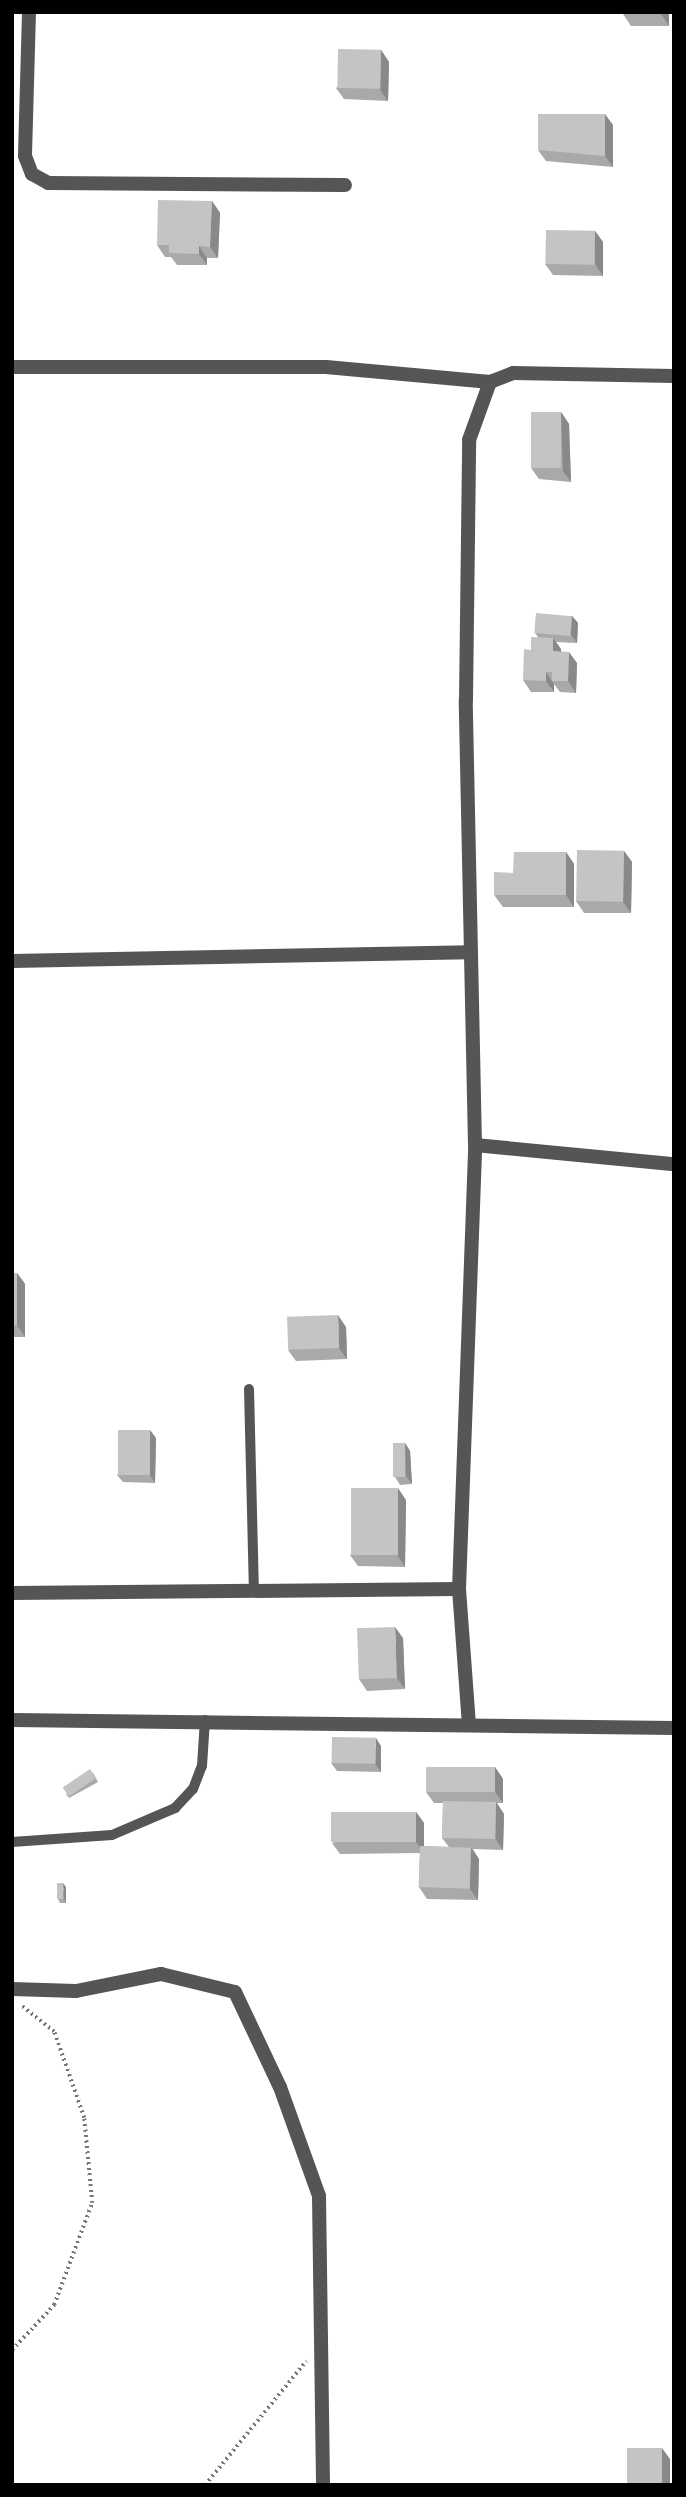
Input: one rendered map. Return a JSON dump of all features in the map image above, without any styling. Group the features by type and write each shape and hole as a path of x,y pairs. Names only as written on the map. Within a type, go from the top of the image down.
{"street":[{"path":"29,12 25,156 32,174 48,183 345,185"},
{"path":"12,367 326,368 490,382 513,373 674,376"},
{"path":"469,1724 459,1589 475,1145 469,952 469,440 490,382"},
{"path":"12,961 469,952"},
{"path":"475,1145 674,1164"},
{"path":"12,1592 459,1589"},
{"path":"12,1720 205,1720 674,1728"},
{"path":"12,1989 76,1991 162,1974 235,1992 280,2087 319,2196 323,2485"}],"lane":[{"path":"249,1389 254,1591"},
{"path":"12,1842 112,1835 175,1808 193,1790 202,1766 205,1720"}],"path":[{"path":"12,1999 54,2032 84,2118 92,2203 54,2305 12,2350"},
{"path":"205,2485 322,2344"}],"building":[{"path":"661,12 661,14 623,14"},
{"path":"338,49 381,50 380,89 337,88"},
{"path":"538,114 605,114 605,156 538,150"},
{"path":"158,200 212,201 210,247 199,246 199,254 169,253 169,245 157,245"},
{"path":"546,230 595,231 594,265 545,264"},
{"path":"531,412 561,412 561,468 531,468"},
{"path":"536,613 572,616 570,636 534,633"},
{"path":"531,637 553,638 553,651 569,652 568,681 552,681 552,672 546,672 546,681 523,680 524,649 531,650"},
{"path":"577,850 624,851 623,902 576,901"},
{"path":"514,852 566,852 566,895 494,895 494,872 513,873"},
{"path":"12,1273 17,1273 17,1325 12,1325"},
{"path":"338,1315 339,1348 288,1350 287,1317"},
{"path":"118,1430 150,1430 150,1475 118,1475"},
{"path":"393,1443 405,1443 405,1477 393,1477"},
{"path":"351,1488 398,1488 398,1555 351,1555"},
{"path":"395,1627 397,1678 359,1679 357,1628"},
{"path":"332,1737 376,1738 376,1764 332,1763"},
{"path":"426,1767 495,1767 495,1792 426,1792"},
{"path":"90,1769 96,1778 69,1797 63,1787"},
{"path":"443,1801 496,1802 495,1839 442,1838"},
{"path":"331,1812 416,1812 416,1842 331,1842"},
{"path":"420,1846 471,1848 470,1889 419,1887"},
{"path":"57,1883 63,1883 63,1899 57,1899"},
{"path":"627,2448 662,2448 662,2485 627,2485"}]}
